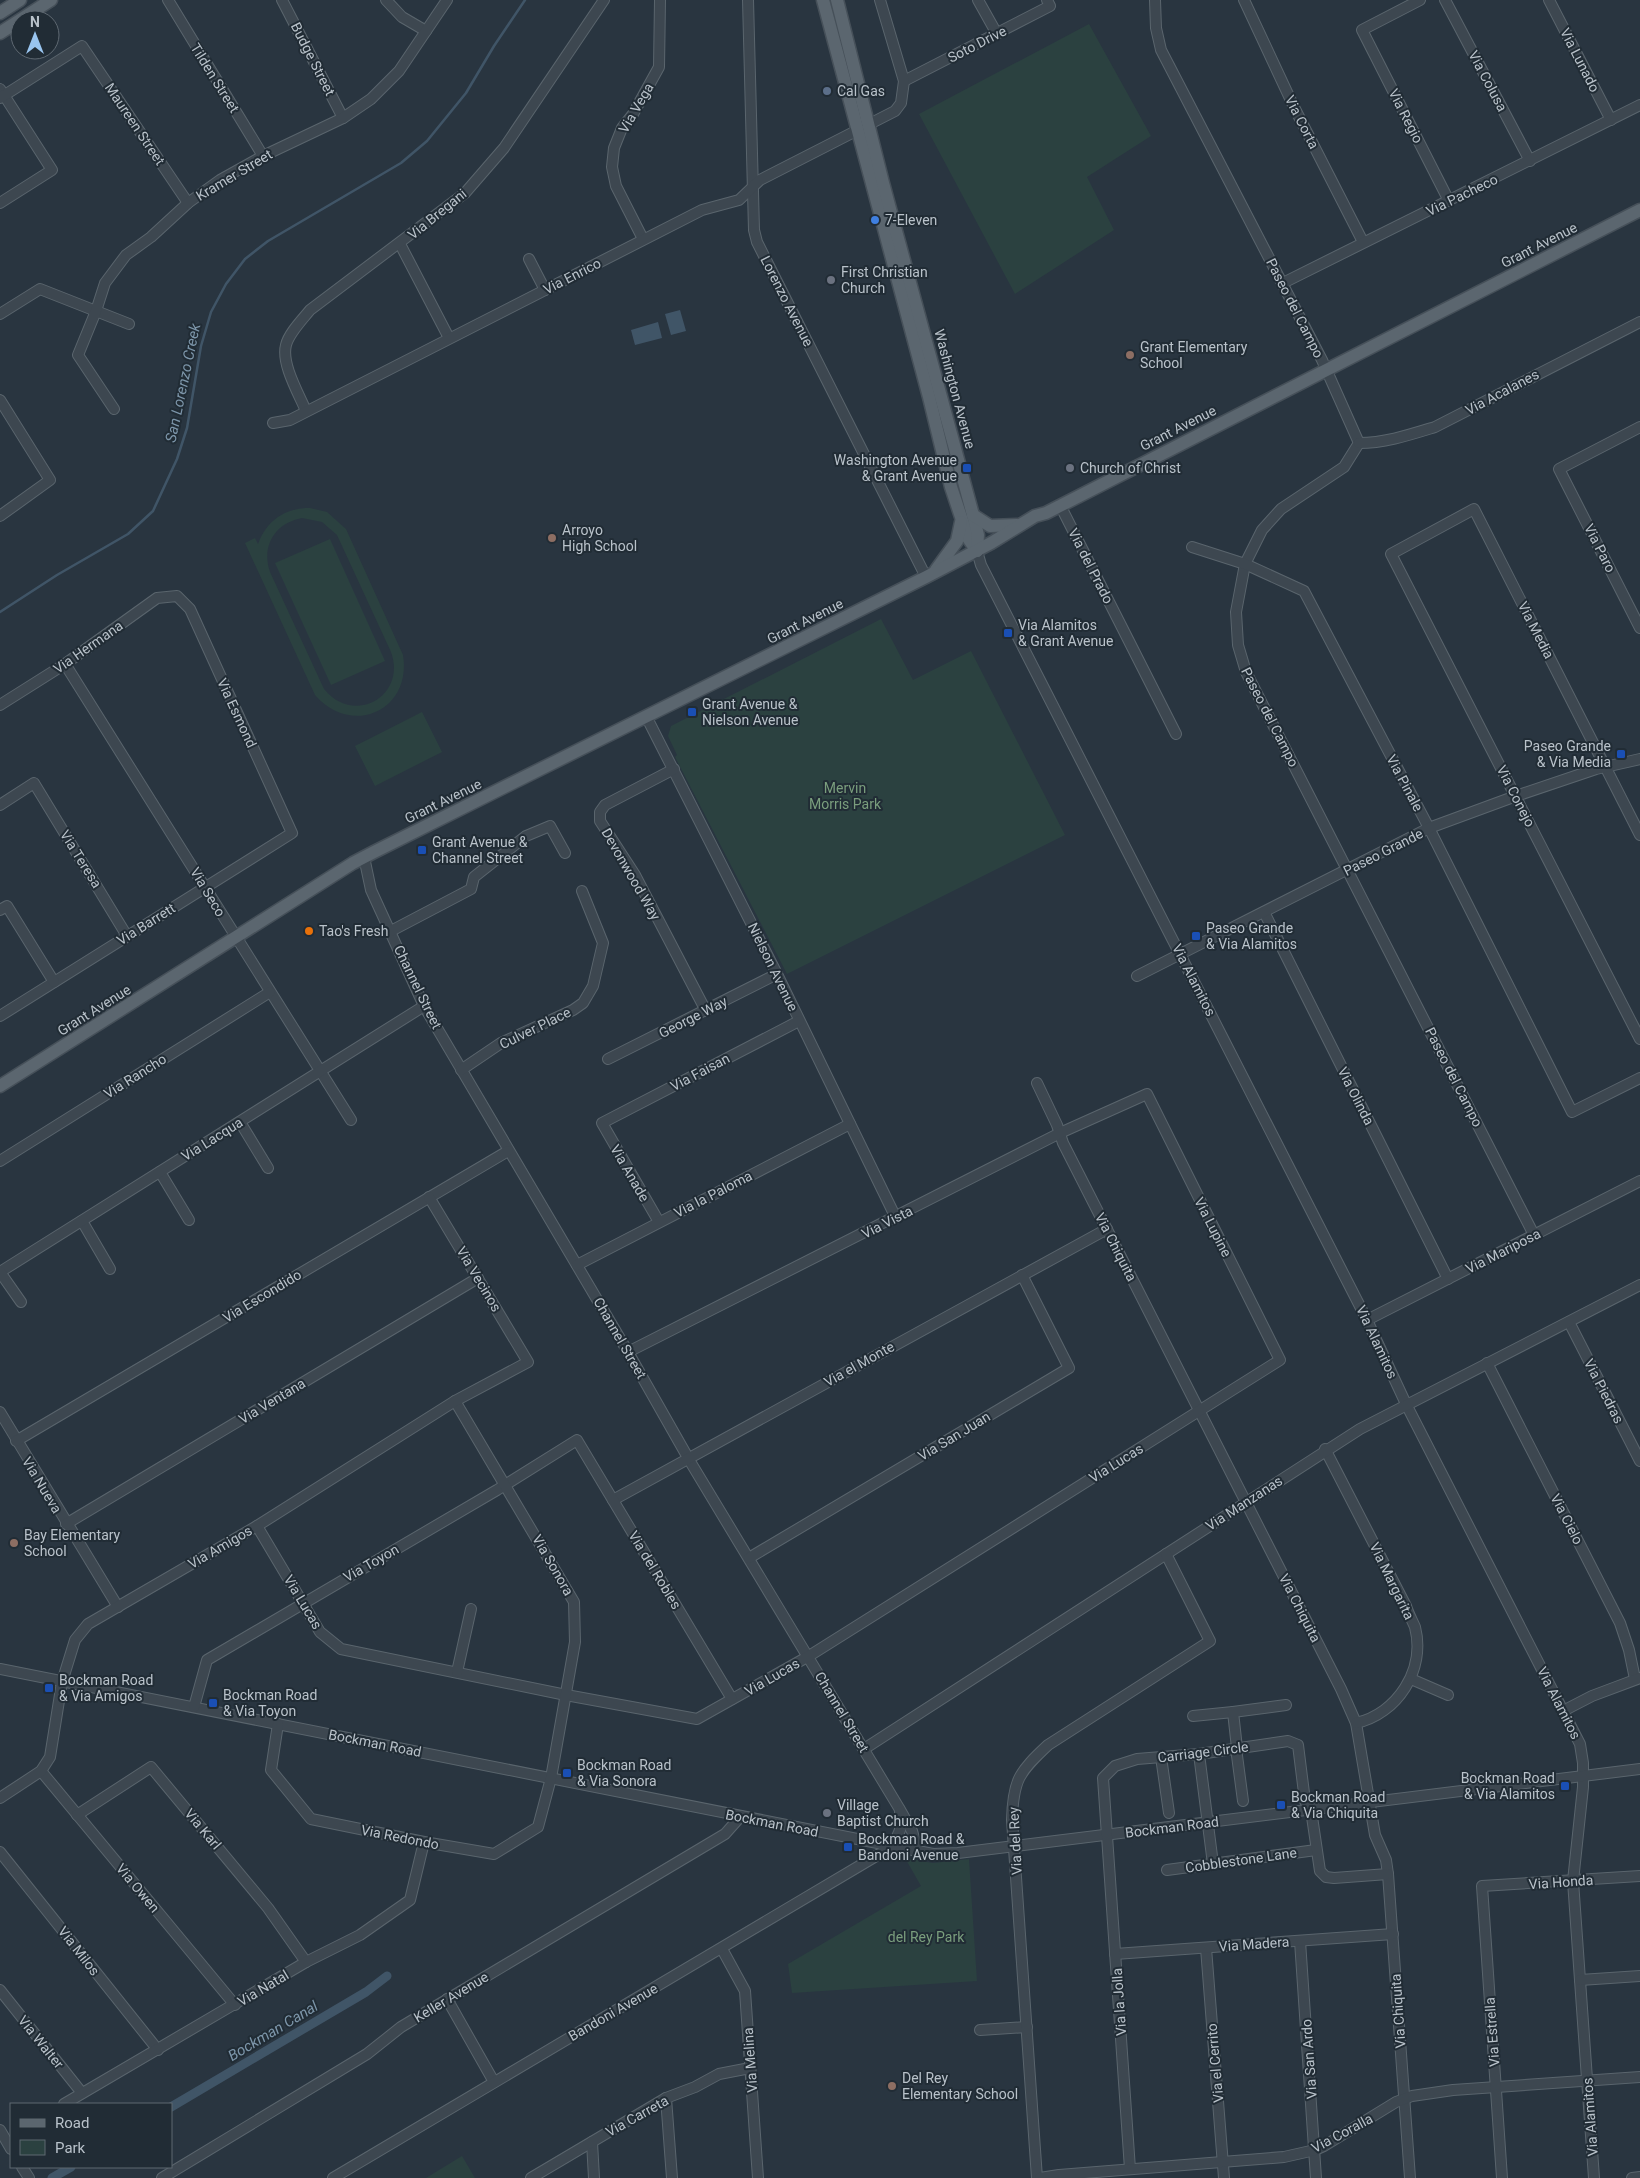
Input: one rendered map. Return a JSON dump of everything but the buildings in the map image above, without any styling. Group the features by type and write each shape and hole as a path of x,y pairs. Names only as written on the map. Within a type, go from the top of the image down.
{"main road":[{"path":"0,13 20,0"},
{"path":"0,33 51,0"},
{"name":"Washington Avenue","path":"823,0 863,128 967,516 978,535 977,551"},
{"name":"Washington Avenue","path":"837,0 863,128"},
{"name":"Grant Avenue","path":"0,1086 364,857 647,718 930,575 977,551 1020,525 1640,210"},
{"path":"930,575 957,541 967,516 990,526 1020,525"}],"street":[{"name":"Tilden Street","path":"168,0 263,156"},
{"name":"Budge Street","path":"282,0 343,118"},
{"path":"386,0 402,17 426,31"},
{"name":"Kramer Street","path":"114,409 78,355 105,283 126,256 151,237 188,203 220,180 263,156 343,118 371,99 398,72 447,0"},
{"name":"Via Bregani","path":"306,411 286,366 286,346 296,327 310,310 400,244 465,193 504,148 604,0"},
{"name":"Via Vega","path":"643,239 616,186 612,167 614,148 622,128 633,114 659,67 660,0"},
{"name":"Lorenzo Avenue","path":"748,0 752,190 754,230 757,242 930,575"},
{"path":"880,0 904,81"},
{"path":"978,0 997,34"},
{"name":"Paseo del Campo","path":"1155,0 1156,28 1161,50 1283,283 1326,370 1358,443 1340,470 1281,509 1262,530 1245,564 1236,612 1238,645 1246,672 1534,1235"},
{"name":"Via Corta","path":"1244,0 1294,107 1363,242"},
{"name":"Via Regio","path":"1420,0 1362,30 1449,201"},
{"name":"Via Colusa","path":"1445,0 1530,161"},
{"name":"Via Lunado","path":"1549,0 1611,120"},
{"name":"Soto Drive","path":"904,81 997,34 1048,3"},
{"name":"Maureen Street","path":"1,94 82,46 188,203"},
{"name":"Via Enrico","path":"273,423 290,420 702,210 739,200 752,190 760,180 895,111 901,104 904,81"},
{"path":"0,204 52,170 1,94"},
{"name":"Via Pacheco","path":"1283,283 1640,105"},
{"path":"400,244 448,338"},
{"path":"529,258 545,290"},
{"path":"0,314 40,289 129,324"},
{"name":"Via Acalanes","path":"1358,443 1374,443 1404,437 1434,427 1640,322"},
{"path":"0,400 50,480 0,516"},
{"name":"Via Paro","path":"1640,427 1559,469 1640,628"},
{"name":"Via del Prado","path":"1060,505 1176,734"},
{"name":"Via Media","path":"1391,554 1474,509 1640,835"},
{"name":"Via Pinale","path":"1192,547 1245,564 1304,591 1429,828 1572,1112 1640,1078"},
{"name":"Via Alamitos","path":"977,551 982,565 1367,1320 1406,1404 1582,1751 1584,1776 1573,1881 1594,2178"},
{"name":"Via Conejo","path":"1391,554 1640,1039"},
{"name":"Via Hermana","path":"0,705 65,664 158,598 177,596"},
{"name":"Via Esmond","path":"177,596 190,609 292,833"},
{"name":"Via Seco","path":"65,664 226,923 238,937 350,1120"},
{"name":"Nielson Avenue","path":"647,718 777,974 896,1218"},
{"name":"Paseo Grande","path":"1138,976 1429,828 1605,766 1640,759"},
{"name":"Devonwood Way","path":"674,769 605,805 600,812 600,821 634,875 706,1011"},
{"name":"Via Teresa","path":"0,805 34,783 127,936"},
{"path":"391,932 471,889 474,877 526,836 550,826 565,853"},
{"name":"Via Barrett","path":"0,1016 292,833"},
{"name":"Channel Street","path":"364,857 368,881 424,1006 628,1352 688,1458 900,1808 912,1831 918,1852"},
{"name":"Culver Place","path":"461,1070 501,1043 573,1010 583,1003 593,986 603,943 582,891"},
{"path":"0,910 7,906 54,982"},
{"name":"Via Olinda","path":"1264,912 1448,1279"},
{"name":"George Way","path":"608,1059 777,974"},
{"name":"Via Rancho","path":"0,1161 270,992"},
{"name":"Via Lacqua","path":"0,1272 424,1006"},
{"name":"Via Faisan","path":"602,1124 799,1021"},
{"name":"Via Chiquita","path":"1037,1083 1063,1143 1341,1689 1356,1723 1375,1835 1386,1860 1388,1874 1410,2178"},
{"name":"Via Vista","path":"628,1352 896,1218 1060,1133 1147,1094"},
{"name":"Via Lupine","path":"1147,1094 1280,1360"},
{"path":"240,1122 268,1168"},
{"name":"Via Anade","path":"602,1124 659,1222"},
{"name":"Via la Paloma","path":"577,1265 850,1124"},
{"name":"Via Escondido","path":"16,1441 508,1151"},
{"path":"160,1172 189,1220"},
{"name":"Via Mariposa","path":"1367,1320 1640,1181"},
{"name":"Via Vecinos","path":"429,1196 528,1362"},
{"path":"82,1221 110,1269"},
{"name":"Via el Monte","path":"613,1500 1106,1229"},
{"path":"0,1272 21,1302"},
{"name":"Via San Juan","path":"749,1558 1069,1368 1022,1275"},
{"name":"Via Ventana","path":"66,1524 478,1278"},
{"name":"Via Manzanas","path":"864,1749 1325,1449 1406,1404 1488,1364 1640,1285"},
{"name":"Via Piedras","path":"1569,1322 1640,1461"},
{"name":"Via Lucas","path":"257,1526 320,1632 341,1649 697,1720 809,1656 1280,1360"},
{"name":"Via Amigos","path":"41,1771 50,1757 62,1682 75,1640 88,1624 257,1526 455,1401 528,1362"},
{"name":"Via Cielo","path":"1488,1364 1620,1623 1637,1678"},
{"name":"Via Sonora","path":"455,1401 574,1602 575,1642 551,1778"},
{"name":"Via Nueva","path":"0,1412 66,1524 118,1607"},
{"name":"Via Toyon","path":"194,1707 207,1660 577,1440"},
{"name":"Via del Robles","path":"577,1440 732,1699"},
{"name":"Via Margarita","path":"1325,1449 1406,1606 1415,1628 1417,1657 1411,1679 1402,1694 1386,1709 1364,1721 1356,1723"},
{"name":"Via del Rey","path":"1039,2178 1014,1846 1013,1794 1019,1777 1027,1764 1048,1745 1210,1640 1166,1554"},
{"path":"457,1672 471,1608"},
{"name":"Bockman Road","path":"0,1669 933,1854 952,1854 1640,1769"},
{"path":"1563,1711 1592,1696 1637,1678"},
{"path":"1411,1679 1448,1695"},
{"path":"1193,1716 1286,1705"},
{"path":"1233,1712 1243,1801"},
{"name":"Via Redondo","path":"278,1724 271,1770 311,1818 424,1842 494,1854 538,1827 551,1778"},
{"name":"Carriage Circle","path":"1107,1835 1103,1778 1115,1766 1137,1759 1199,1754 1288,1741 1298,1745 1305,1801 1311,1810"},
{"path":"1199,1754 1213,1864"},
{"path":"1161,1757 1169,1813"},
{"name":"Via Karl","path":"78,1815 151,1767 262,1902 306,1962"},
{"path":"0,1798 41,1771"},
{"name":"Via Owen","path":"41,1771 234,2005"},
{"path":"893,1846 900,1830 900,1808"},
{"path":"1311,1810 1320,1872 1326,1877 1388,1874"},
{"name":"Keller Avenue","path":"162,2178 367,2054 401,2027 725,1834 740,1816"},
{"name":"Via la Jolla","path":"1107,1835 1130,2169"},
{"name":"Via Natal","path":"66,2103 306,1962 360,1935 410,1900 424,1842"},
{"name":"Bandoni Avenue","path":"333,2178 893,1846"},
{"name":"Cobblestone Lane","path":"1167,1870 1316,1850"},
{"name":"Via Milos","path":"0,1852 158,2050"},
{"name":"Via Honda","path":"1482,1886 1640,1876"},
{"name":"Via Estrella","path":"1482,1886 1502,2178"},
{"name":"Via Madera","path":"1115,1954 1393,1934"},
{"name":"Via San Ardo","path":"1300,1941 1316,2178"},
{"name":"Via Melina","path":"722,1948 746,1991 758,2178"},
{"name":"Via el Cerrito","path":"1206,1948 1224,2178"},
{"path":"1580,1980 1640,1976"},
{"name":"Via Walter","path":"0,1990 82,2093"},
{"path":"447,1999 494,2082"},
{"path":"980,2030 1027,2027"},
{"name":"Via Carreta","path":"531,2178 666,2098 694,2087 719,2074 750,2068"},
{"name":"Via Coralla","path":"1039,2178 1059,2174 1284,2157 1314,2150 1359,2126 1404,2098 1453,2090 1640,2077"},
{"path":"666,2098 672,2178"},
{"path":"592,2142 594,2178"},
{"path":"1632,2178 1640,2178"}],"green space":[{"path":"1089,24 1151,136 1087,177 1114,230 1015,294 919,114"},
{"path":"310,508 327,512 346,529 403,655 403,675 398,691 389,703 376,712 361,716 345,714 329,708 315,695 245,543 255,538 258,544 266,528 278,517 293,510","holes":["302,518 322,522 337,535 391,652 394,668 392,682 385,693 375,701 363,705 349,705 336,700 324,689 270,572 267,553 272,537 278,530 284,525"]},
{"path":"330,539 385,661 331,685 275,563"},
{"name":"Mervin Morris Park","path":"881,619 913,680 971,651 1065,835 787,974 675,757 677,755 668,736 671,726"},
{"path":"422,712 442,752 375,786 355,746"},
{"name":"del Rey Park","path":"905,1858 933,1863 969,1859 977,1981 792,1993 788,1964 921,1886"},
{"path":"462,2156 475,2178 426,2178"}],"water":[{"path":"680,310 686,331 671,335 665,314"},
{"path":"658,322 662,338 635,345 631,330"}],"waterway":[{"name":"San Lorenzo Creek","path":"0,612 57,575 128,534 153,511 177,459 187,428 201,346 211,312 226,284 245,259 268,241 401,163 427,141 466,93 494,46 525,0"},
{"name":"Bockman Canal","path":"172,2106 366,1992 387,1976"},
{"name":"Bockman Canal","path":"52,2178 69,2168"}],"place":[{"name":"Cal Gas","path":"827,91"},
{"name":"7-Eleven","path":"875,220"},
{"name":"First Christian Church","path":"831,280"},
{"name":"Grant Elementary School","path":"1130,355"},
{"name":"Washington Avenue & Grant Avenue","path":"967,468"},
{"name":"Church of Christ","path":"1070,468"},
{"name":"Arroyo High School","path":"552,538"},
{"name":"Via Alamitos & Grant Avenue","path":"1008,633"},
{"name":"Grant Avenue & Nielson Avenue","path":"692,712"},
{"name":"Paseo Grande & Via Media","path":"1621,754"},
{"name":"Grant Avenue & Channel Street","path":"422,850"},
{"name":"Tao's Fresh","path":"309,931"},
{"name":"Paseo Grande & Via Alamitos","path":"1196,936"},
{"name":"Bay Elementary School","path":"14,1543"},
{"name":"Bockman Road & Via Amigos","path":"49,1688"},
{"name":"Bockman Road & Via Toyon","path":"213,1703"},
{"name":"Bockman Road & Via Sonora","path":"567,1773"},
{"name":"Bockman Road & Via Alamitos","path":"1565,1786"},
{"name":"Bockman Road & Via Chiquita","path":"1281,1805"},
{"name":"Village Baptist Church","path":"827,1813"},
{"name":"Bockman Road & Bandoni Avenue","path":"848,1847"},
{"name":"Del Rey Elementary School","path":"892,2086"}]}
